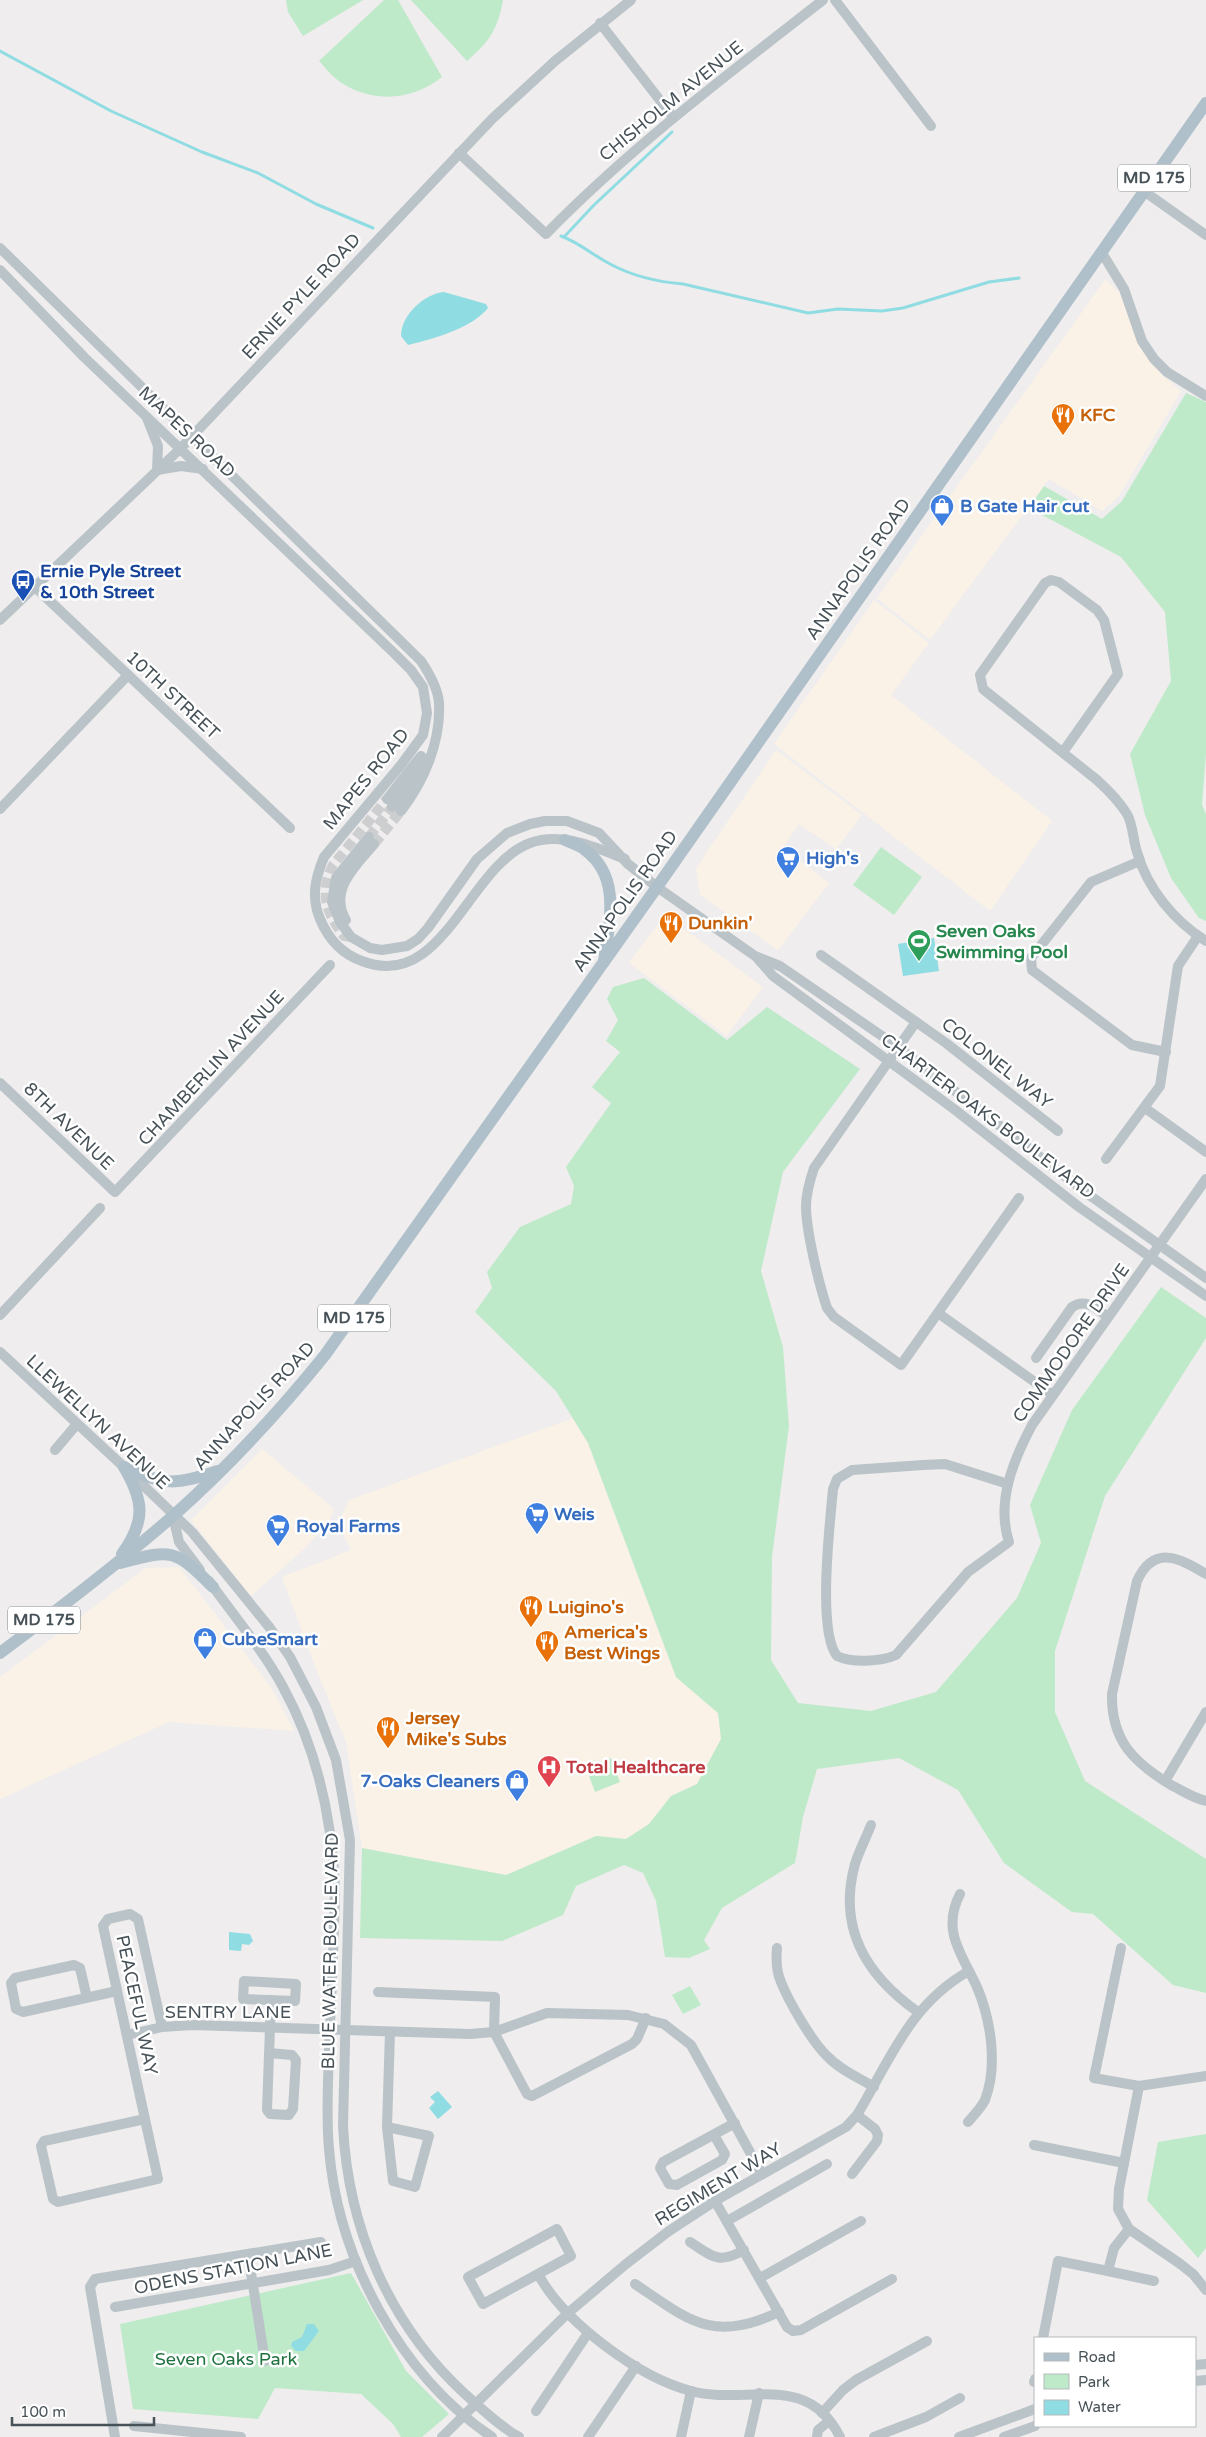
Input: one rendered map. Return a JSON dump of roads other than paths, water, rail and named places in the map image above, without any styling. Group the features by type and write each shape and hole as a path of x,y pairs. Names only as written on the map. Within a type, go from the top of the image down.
{"main road":[{"name":"ANNAPOLIS ROAD","path":"0,1653 115,1565 173,1516 288,1400 344,1330 1206,103"},
{"path":"565,840 586,850 598,864 610,886 611,906 603,963"},
{"path":"124,1467 145,1477 177,1483 189,1481 220,1470"},
{"path":"115,1565 137,1528 140,1514 140,1502 135,1485 124,1467"},
{"path":"115,1565 154,1554 174,1554 190,1565 213,1587"}],"street":[{"name":"ERNIE PYLE ROAD","path":"0,620 181,448 459,153 527,86 600,23 630,0"},
{"name":"CHISHOLM AVENUE","path":"459,153 546,234 606,176 673,117 823,0"},
{"path":"835,0 930,126"},
{"path":"600,23 673,117"},
{"path":"1145,192 1206,235"},
{"name":"MAPES ROAD","path":"0,248 421,661 432,678 439,702 438,724 433,745 425,775 417,791 393,806 420,757 433,745"},
{"path":"1102,253 1124,289 1142,341 1154,359 1167,372 1206,396"},
{"name":"MAPES ROAD","path":"0,270 84,357 395,654 411,670 423,687 427,713 423,735 401,765 324,857 318,873 314,893 316,910 323,926 334,942 346,954 371,965 404,963 416,959 438,941 507,856 532,842 546,839 565,840 588,845 625,859"},
{"path":"146,415 158,446 157,470 181,466 203,469"},
{"path":"1063,752 1118,674 1104,620 1097,610 1059,582 1052,580 1045,583 980,674 980,682 983,689 1115,796 1129,816 1140,861 1158,895 1170,910 1202,939 1178,966 1160,1086 1106,1159"},
{"name":"10TH STREET","path":"35,587 290,828"},
{"path":"0,809 128,674"},
{"name":"MAPES ROAD","path":"371,840 343,883 340,895 343,915 351,928 351,937 370,948 382,950 396,949 412,942 428,928 477,859 507,833 530,824 567,821 599,833 657,887"},
{"path":"1140,861 1091,882 1030,958 1030,964 1032,970 1120,1037 1145,1049 1166,1052"},
{"name":"CHARTER OAKS BOULEVARD","path":"657,887 755,956 773,976 889,1060 1079,1207 1206,1296"},
{"name":"COLONEL WAY","path":"821,955 916,1022 1058,1131"},
{"name":"CHARTER OAKS BOULEVARD","path":"755,956 780,966 898,1047 1092,1197 1206,1278"},
{"name":"CHAMBERLIN AVENUE","path":"115,1192 330,965"},
{"name":"COLONEL WAY","path":"916,1022 814,1168 807,1194 807,1216 824,1298 834,1317 901,1366 938,1313"},
{"name":"8TH AVENUE","path":"0,1083 115,1192"},
{"path":"1145,1108 1206,1152"},
{"name":"COMMODORE DRIVE","path":"1008,1484 945,1464 852,1470 837,1479 833,1489 826,1566 828,1639 837,1656 850,1660 888,1658 896,1655 968,1572 1009,1542 1003,1514 1008,1484 1020,1448 1053,1395 1206,1178"},
{"path":"1018,1198 938,1313 1053,1395"},
{"path":"0,1315 100,1208"},
{"path":"1036,1358 1072,1307 1080,1302 1088,1303 1108,1317"},
{"name":"LLEWELLYN AVENUE","path":"0,1352 124,1467 173,1516"},
{"path":"55,1450 78,1424"},
{"name":"BLUE WATER BOULEVARD","path":"173,1516 179,1542 283,1686 305,1732 316,1764 334,1855 335,1888 327,2101 329,2150 340,2215 356,2261 382,2315 400,2344 420,2370 464,2415 492,2437"},
{"name":"BLUE WATER BOULEVARD","path":"173,1516 192,1532 270,1628 308,1689 331,1743 342,1786 350,1840 343,2100 344,2148 350,2188 362,2234 381,2281 413,2335 433,2362 475,2403 519,2437"},
{"path":"1206,1574 1172,1557 1156,1559 1141,1572 1136,1581 1112,1694 1114,1722 1127,1750 1138,1762 1165,1781 1196,1799 1206,1801"},
{"path":"1165,1781 1206,1712"},
{"path":"871,1825 856,1863 850,1892 855,1937 871,1969 881,1982 918,2012"},
{"path":"960,1894 954,1906 952,1930 984,2010 991,2055 990,2073 984,2102 968,2122"},
{"name":"PEACEFUL WAY","path":"145,2118 44,2141 41,2146 53,2199 58,2202 158,2179 145,2118 127,2034 103,1926 108,1919 130,1914 138,1918 162,2027"},
{"path":"777,1948 776,1964 780,1982 813,2039 840,2068 874,2087"},
{"path":"1121,1948 1094,2078 1139,2086 1206,2076"},
{"path":"87,1998 80,1968 74,1965 15,1978 11,1983 16,2009 23,2012 87,1998 117,1991"},
{"name":"REGIMENT WAY","path":"442,2437 568,2313 669,2231 715,2201 846,2128 857,2115 918,2012 939,1990 968,1971"},
{"path":"244,1981 296,1984 296,2001 272,2000 243,1999 244,1981"},
{"path":"378,1992 495,1997 494,2032 527,2094 532,2096 632,2044 640,2033 646,2018"},
{"path":"269,2053 292,2054 296,2060 293,2109 289,2115 270,2114 266,2110 270,2028 272,2000"},
{"name":"SENTRY LANE","path":"127,2034 162,2027 192,2025 470,2034 494,2032 547,2013 628,2015 646,2018 673,2030 691,2045 762,2174"},
{"path":"387,2127 429,2136 415,2187 393,2182 387,2127 390,2032"},
{"path":"1139,2086 1117,2199 1120,2214 1128,2229 1194,2274 1206,2288"},
{"path":"852,2174 877,2141 878,2134 875,2129 857,2115"},
{"path":"714,2135 724,2154 722,2160 677,2185 669,2184 660,2168 663,2162 735,2123"},
{"path":"1034,2145 1124,2163"},
{"path":"727,2221 827,2164"},
{"path":"715,2201 787,2327 792,2331 801,2330 892,2279"},
{"path":"760,2278 860,2221"},
{"path":"557,2229 571,2256 538,2274 483,2304 468,2277 557,2229"},
{"path":"1108,2271 1114,2248 1128,2229"},
{"path":"115,2437 90,2287 95,2279 321,2242"},
{"path":"690,2242 717,2259 730,2258 744,2250"},
{"path":"248,2254 265,2361"},
{"name":"ODENS STATION LANE","path":"115,2307 253,2285 329,2270 356,2261"},
{"path":"1043,2337 1058,2262 1154,2281"},
{"path":"538,2274 550,2293 588,2333 660,2380 691,2391 720,2396 776,2393 795,2397 822,2413 840,2437"},
{"path":"634,2284 676,2312 704,2325 719,2328 757,2322 779,2312"},
{"path":"536,2411 588,2333"},
{"path":"822,2413 843,2390 856,2380 927,2341"},
{"path":"588,2437 636,2366"},
{"path":"681,2437 691,2391"},
{"path":"749,2437 759,2393"},
{"path":"874,2437 919,2420 960,2398"},
{"path":"959,2437 1034,2409"},
{"path":"817,2437 818,2430 829,2421"},
{"path":"134,2426 241,2437"},
{"path":"1004,2437 1034,2426"}],"water":[{"path":"444,292 486,304 488,308 481,315 462,327 440,336 408,345 401,336 402,328 409,313 422,301"},
{"name":"Seven Oaks Swimming Pool","path":"934,938 939,971 903,976 898,944 915,941 917,953 927,951 925,939"},
{"path":"229,1932 250,1934 253,1941 249,1945 242,1944 241,1951 229,1950"},
{"path":"438,2091 452,2107 438,2119 429,2108 435,2102 430,2097"},
{"path":"307,2324 314,2324 319,2331 304,2351 296,2351 291,2346 292,2342 302,2337"}],"waterway":[{"path":"0,51 111,111 202,152 258,173 316,204 373,228"},
{"path":"564,237 594,205 672,132"},
{"path":"561,236 612,265 637,275 808,313 838,309 882,311 903,308 989,282 1019,278"}],"tunnel":[{"path":"351,937 344,936 329,911 326,902 326,884 333,865 387,799"},
{"path":"369,837 392,807"},
{"path":"374,844 401,811"}],"place":[{"name":"KFC","path":"1063,436"},
{"name":"B Gate Hair cut","path":"942,527"},
{"name":"Ernie Pyle Street & 10th Street","path":"23,602"},
{"name":"High's","path":"788,879"},
{"name":"Dunkin'","path":"671,944"},
{"name":"Seven Oaks Swimming Pool","path":"919,962"},
{"name":"Weis","path":"537,1535"},
{"name":"Royal Farms","path":"278,1547"},
{"name":"Luigino's","path":"531,1628"},
{"name":"CubeSmart","path":"205,1660"},
{"name":"America's Best Wings","path":"547,1663"},
{"name":"Jersey Mike's Subs","path":"388,1749"},
{"name":"Total Healthcare","path":"549,1788"},
{"name":"7-Oaks Cleaners","path":"517,1802"}],"park label":[{"name":"Seven Oaks Park","path":"226,2359"}]}
